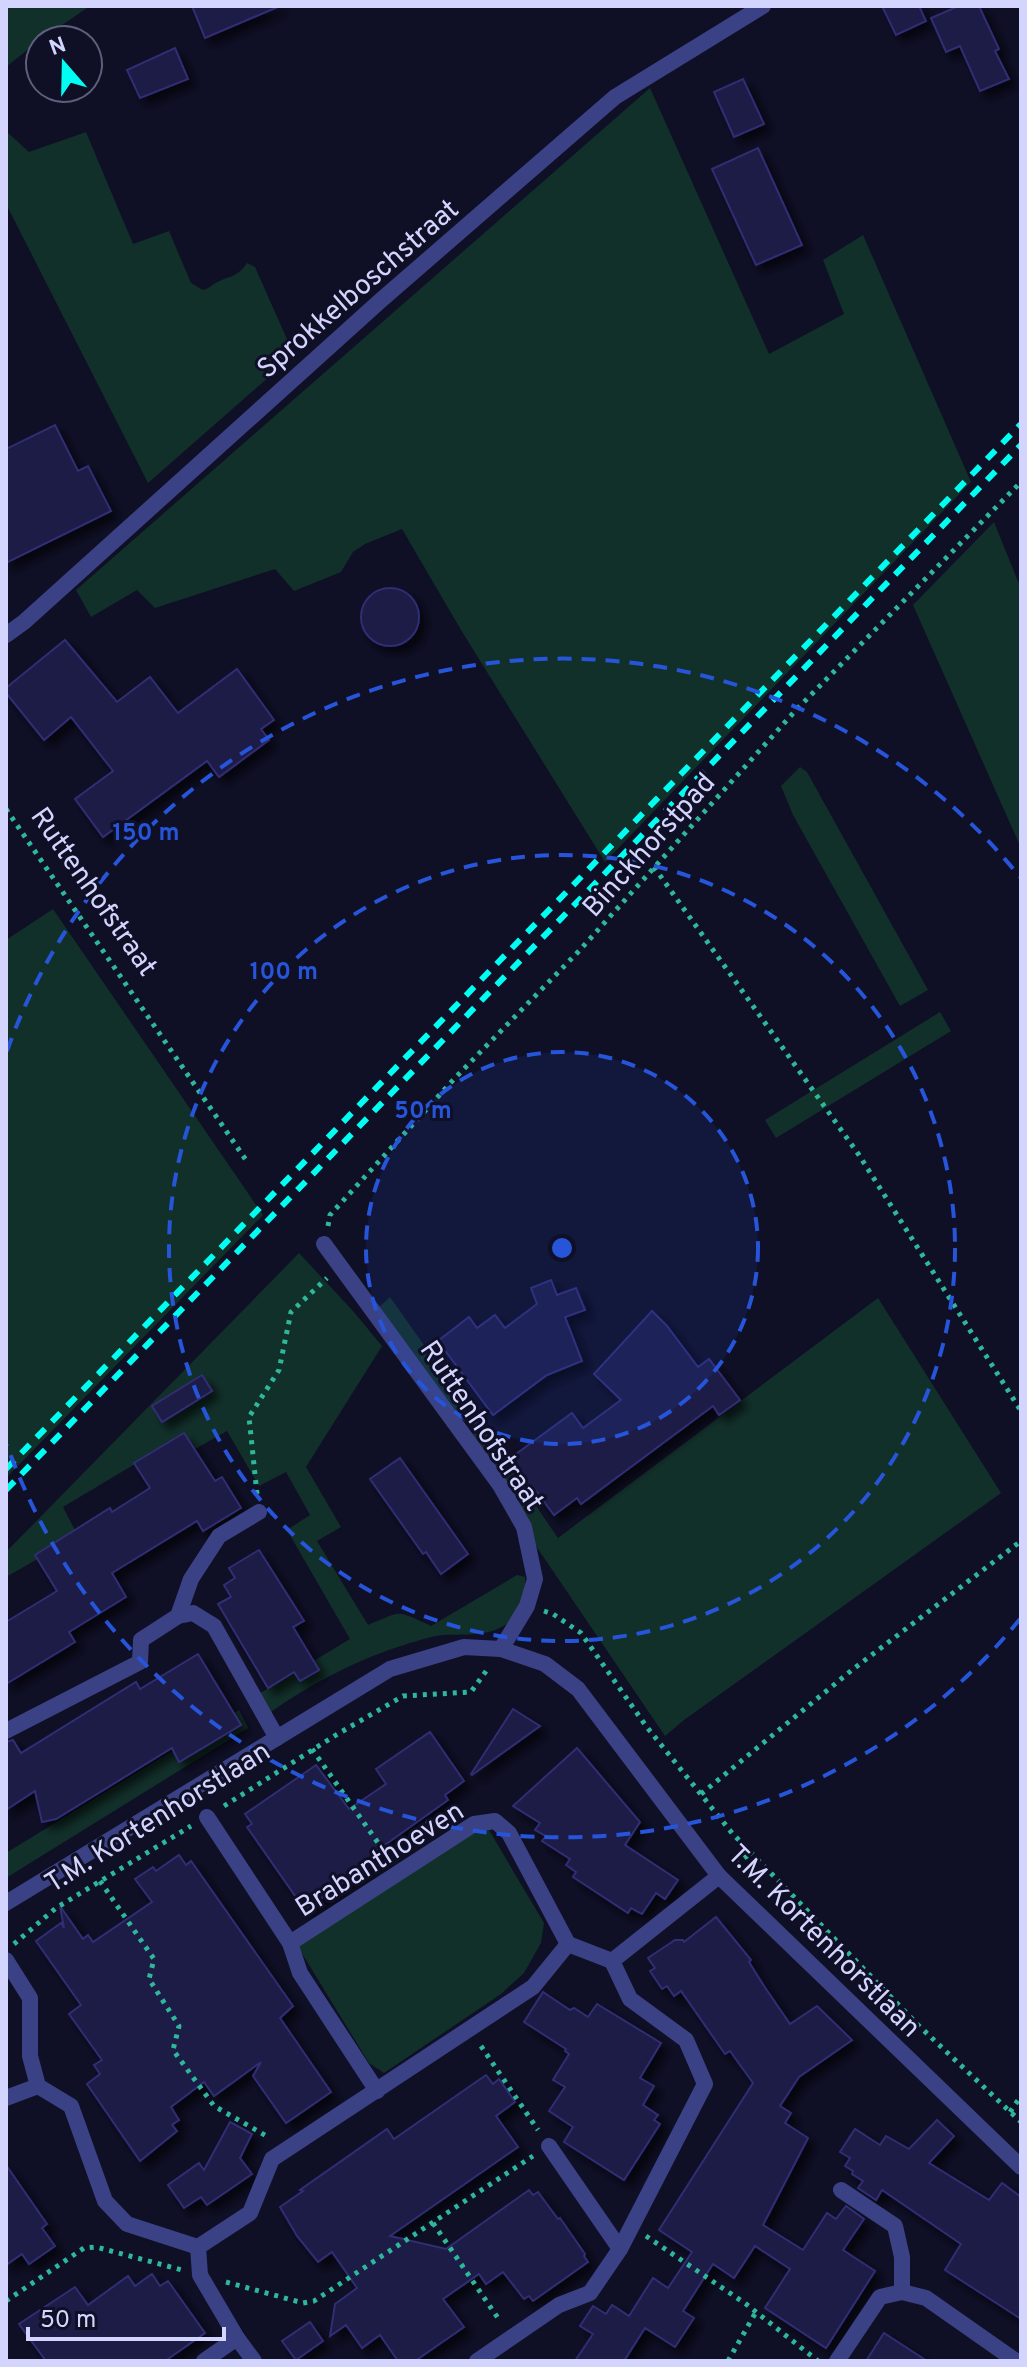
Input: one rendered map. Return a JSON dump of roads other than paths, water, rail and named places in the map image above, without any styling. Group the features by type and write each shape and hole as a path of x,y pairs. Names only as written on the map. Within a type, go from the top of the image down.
{"street":[{"name":"Sprokkelboschstraat","path":"6,635 380,301 615,97 763,6"},
{"name":"Ruttenhofstraat","path":"324,1244 500,1485 524,1527 535,1579 527,1606 501,1649"},
{"path":"178,1616 191,1579 219,1536 259,1512"},
{"path":"6,1731 140,1662 141,1640 178,1616 193,1613 214,1626 277,1738"},
{"name":"T.M. Kortenhorstlaan","path":"6,1903 390,1669 464,1647 501,1649 545,1664 578,1689 719,1876 1021,2167"},
{"name":"Brabanthoeven","path":"207,1817 290,1943 300,1973 377,2091"},
{"name":"Brabanthoeven","path":"290,1943 474,1824 495,1821 509,1833 568,1944"},
{"path":"612,1961 719,1876"},
{"path":"198,2247 250,2213 272,2159 533,1987 568,1944 612,1961 630,1999 686,2040 705,2084 620,2249 590,2293 559,2305 477,2361"},
{"path":"6,1960 30,1998 30,2056 38,2086 71,2106 105,2201 127,2224 198,2247"},
{"path":"6,2098 38,2086"},
{"path":"549,2146 620,2249"},
{"path":"841,2190 895,2226 902,2257 902,2292"},
{"path":"198,2247 200,2275 254,2361"},
{"path":"837,2361 880,2297 902,2292 926,2298 1016,2361"},
{"path":"204,2361 237,2338"}],"railway":[{"path":"6,1469 1021,424"},
{"path":"6,1490 1021,445"}]}
